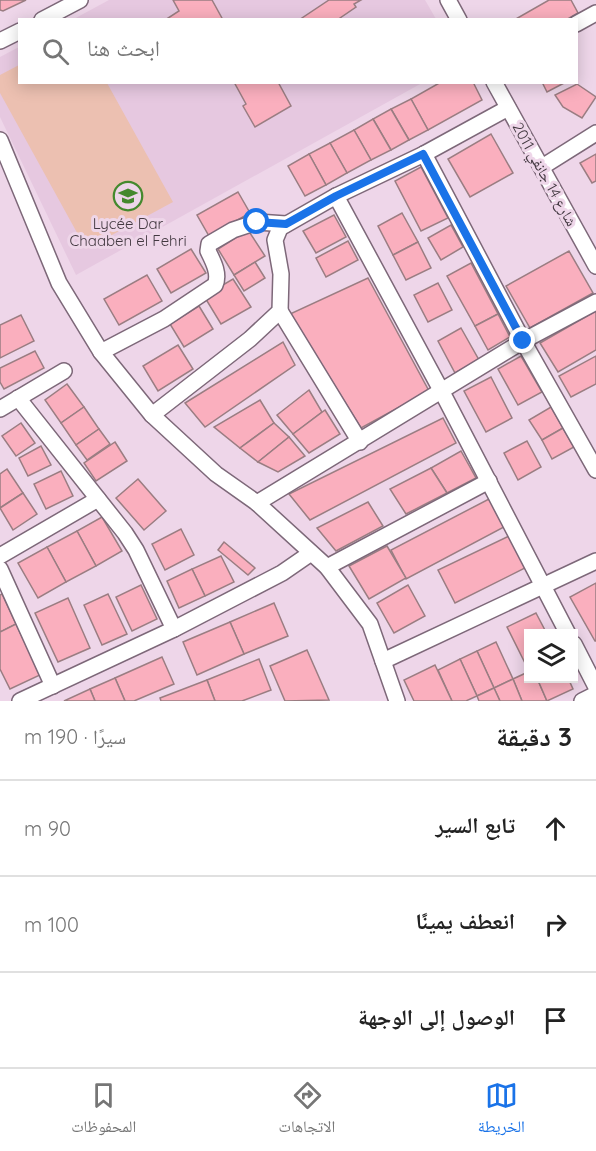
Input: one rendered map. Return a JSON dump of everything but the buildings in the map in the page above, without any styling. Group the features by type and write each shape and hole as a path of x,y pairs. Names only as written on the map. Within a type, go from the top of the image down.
{"street":[{"path":"44,18 60,4 80,0"},
{"path":"448,0 458,18"},
{"path":"578,23 596,13"},
{"path":"0,41 18,32"},
{"name":"شارع 14 جانفي 2011","path":"495,84 594,256"},
{"path":"360,442 280,311 281,274 275,240 277,233 286,224 336,196 423,154 508,108"},
{"path":"542,167 596,133"},
{"path":"0,140 59,283 101,352 152,415 208,467 257,503 327,567 370,624 397,701"},
{"path":"423,154 523,341 596,470"},
{"path":"336,196 566,629"},
{"path":"101,352 164,319 215,285 218,279 208,251 209,243 233,230 257,222 286,224"},
{"path":"257,503 523,341 596,302"},
{"path":"152,415 250,339 280,311"},
{"path":"0,409 64,371"},
{"path":"18,398 136,550 174,629"},
{"path":"327,567 489,481"},
{"path":"0,556 98,499"},
{"path":"20,701 174,629 282,573 311,552"},
{"path":"383,661 596,561"},
{"path":"1,575 53,686"},
{"path":"578,653 596,687"},
{"path":"582,701 596,694"}],"shaded area":[{"path":"109,0 425,0 435,18 76,18"},
{"name":"Lycée Dar Chaaben el Fehri","path":"18,48 18,84 420,84 76,275 0,117 0,57"},
{"path":"18,66 18,84 108,84 173,202 86,249 0,93 0,75"}],"place":[{"name":"Lycée Dar Chaaben el Fehri","path":"128,196"}],"route":[{"path":"257,222 286,224 336,196 423,154 523,341"}]}
